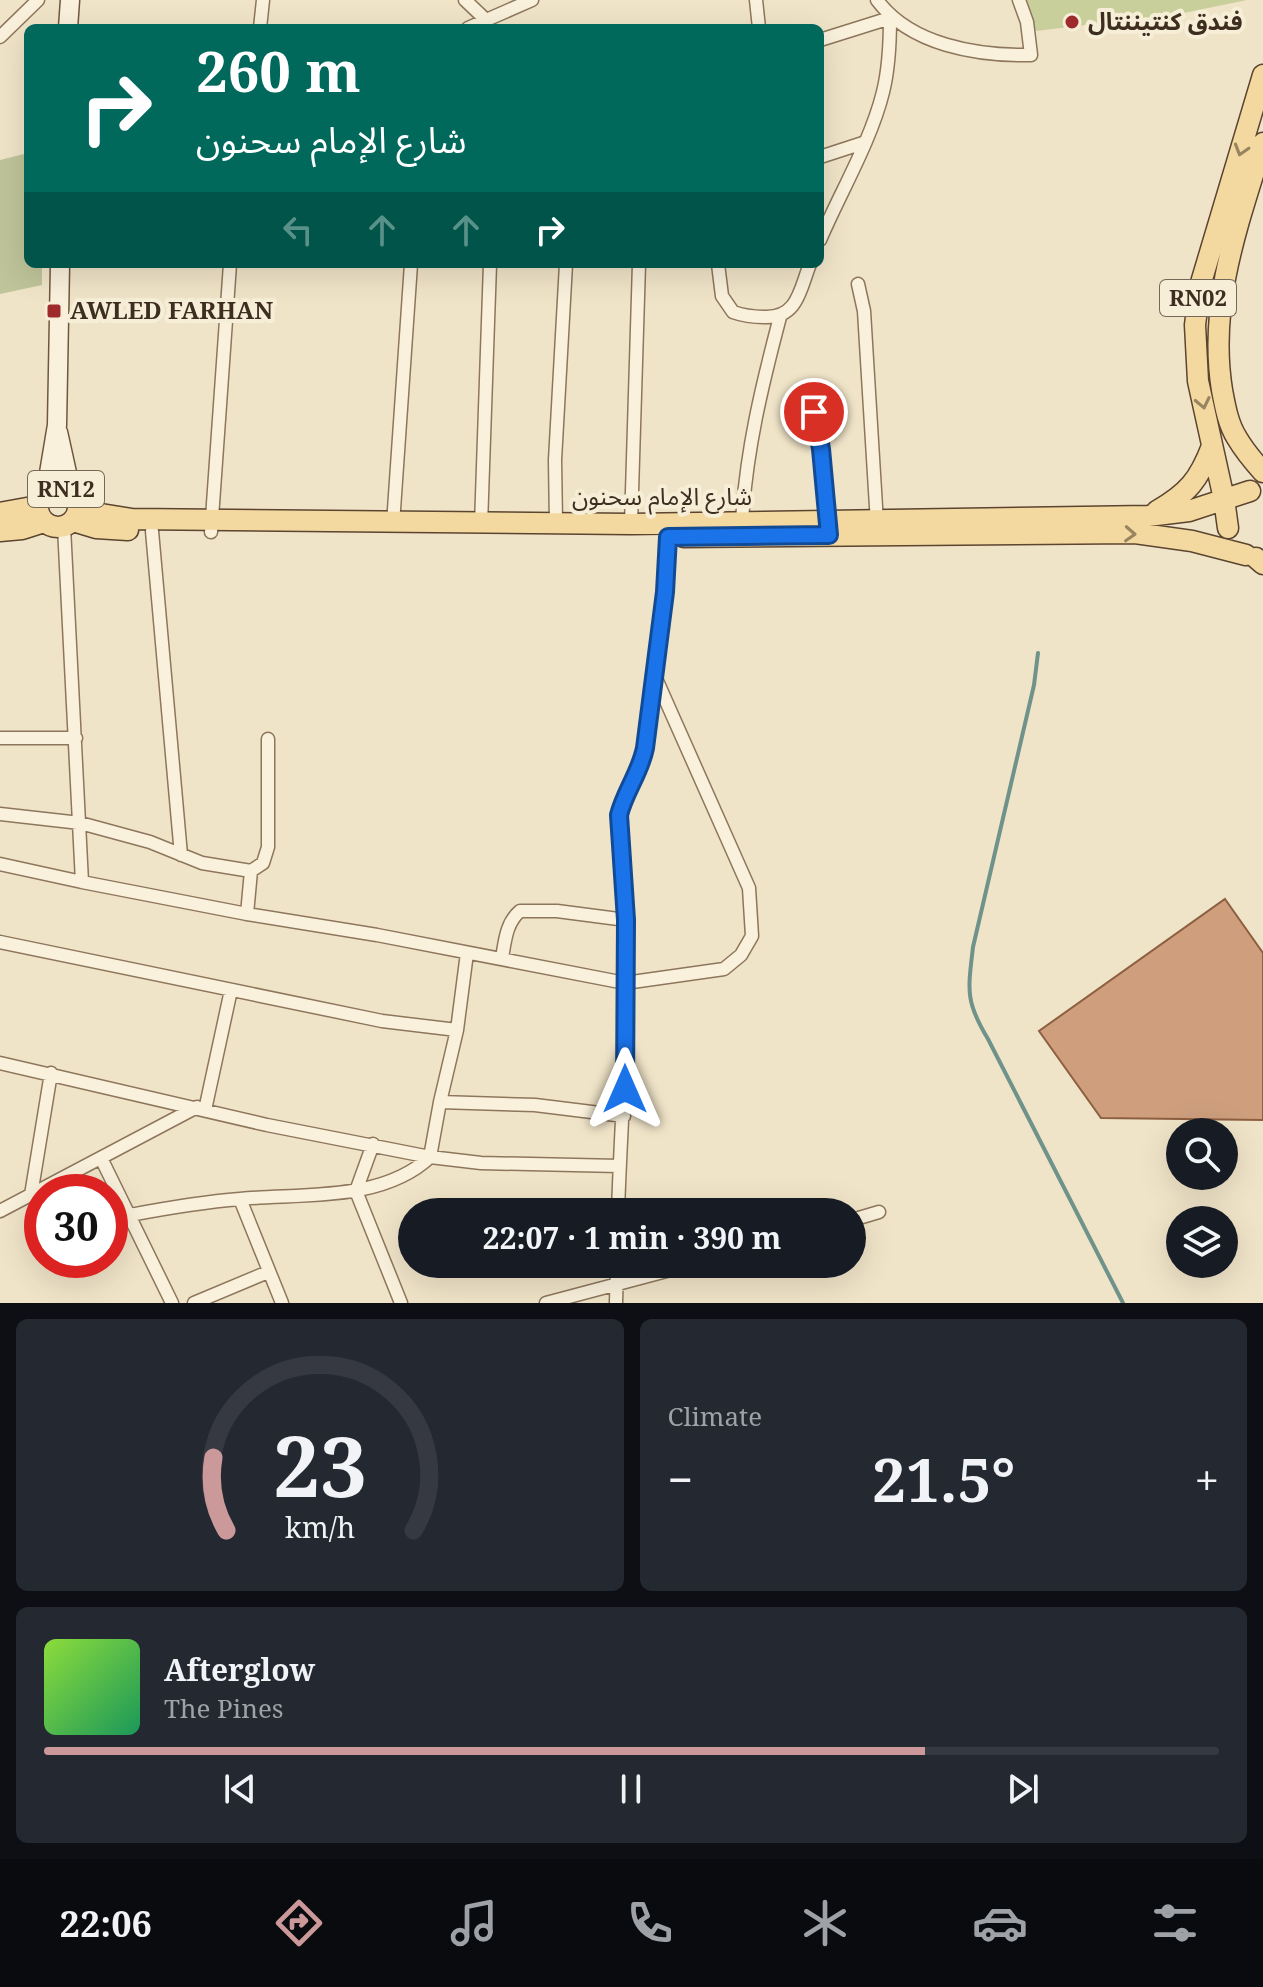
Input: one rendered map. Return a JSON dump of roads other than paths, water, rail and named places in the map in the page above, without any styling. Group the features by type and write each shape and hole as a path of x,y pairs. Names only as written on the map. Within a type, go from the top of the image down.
{"main road":[{"name":"RN02","path":"1228,528 1198,381 1195,325 1200,286 1263,75"},
{"name":"RN02","path":"1263,143 1228,260 1218,312 1218,335 1220,378 1226,409 1236,437 1263,472"},
{"path":"1148,516 1192,486 1203,470 1212,446"},
{"name":"RN12","path":"54,487 74,495 77,514 53,513 54,487"},
{"name":"شارع الإمام سحنون","path":"877,528 1148,516 1189,511 1256,490"},
{"name":"RN12","path":"1256,490 1232,505 1228,528 1231,539 1257,559"},
{"name":"شارع الإمام سحنون","path":"74,495 101,514 117,517 363,537 668,537 828,528 1135,533 1192,541 1257,559"},
{"name":"شارع الإمام سحنون","path":"2,529 53,513 96,528 152,531 211,526 742,522 828,528"}],"street":[{"path":"0,37 38,0"},
{"path":"68,24 70,0"},
{"path":"260,24 263,0"},
{"path":"465,0 486,20"},
{"path":"477,24 532,0"},
{"path":"756,0 759,24"},
{"path":"877,0 890,18 940,43 997,56 1031,55 1027,22 1019,0"},
{"path":"824,39 890,18"},
{"path":"824,231 883,93 890,50 890,18"},
{"path":"824,156 863,143"},
{"path":"60,268 53,513 76,738 82,882"},
{"path":"211,526 230,268"},
{"path":"393,524 411,268"},
{"path":"481,525 490,268"},
{"path":"556,523 555,460 566,268"},
{"path":"631,524 639,268"},
{"path":"718,268 722,296 733,312 747,316 780,317"},
{"path":"742,522 745,473 756,413 780,317 794,305 808,268"},
{"path":"858,284 864,311 877,528"},
{"path":"814,412 821,449 828,528"},
{"path":"57,425 74,495"},
{"path":"152,531 181,855"},
{"path":"618,1198 624,1116 626,920 619,815 642,765 665,592 668,537"},
{"path":"0,864 247,914 502,958 625,983 724,969 741,955 752,936 749,888 654,674"},
{"path":"0,738 76,738"},
{"path":"0,814 80,823 150,842 202,863 251,871 263,863 268,847 268,739"},
{"path":"247,914 251,871"},
{"path":"502,958 508,927 520,911 557,911 626,920"},
{"path":"0,942 382,1021 457,1030"},
{"path":"130,1215 240,1199 356,1191 414,1170 430,1157 457,1030 467,953"},
{"path":"71,1174 201,1109 231,990"},
{"path":"0,1063 267,1125 430,1157 481,1163 619,1166"},
{"path":"34,1174 51,1073"},
{"path":"440,1102 535,1105 624,1116"},
{"path":"373,1144 356,1191 401,1303"},
{"path":"101,1158 172,1303"},
{"path":"0,1211 24,1199"},
{"path":"240,1199 282,1303"},
{"path":"866,1216 879,1212"},
{"path":"194,1303 268,1272"},
{"path":"616,1278 616,1303"},
{"path":"546,1303 642,1278"}],"waterway":[{"path":"1038,653 1034,685 973,947 970,995 975,1015 1123,1303"}],"place":[{"name":"فندق كنتيننتال","path":"1072,22"},
{"name":"AWLED FARHAN","path":"54,311"}]}
